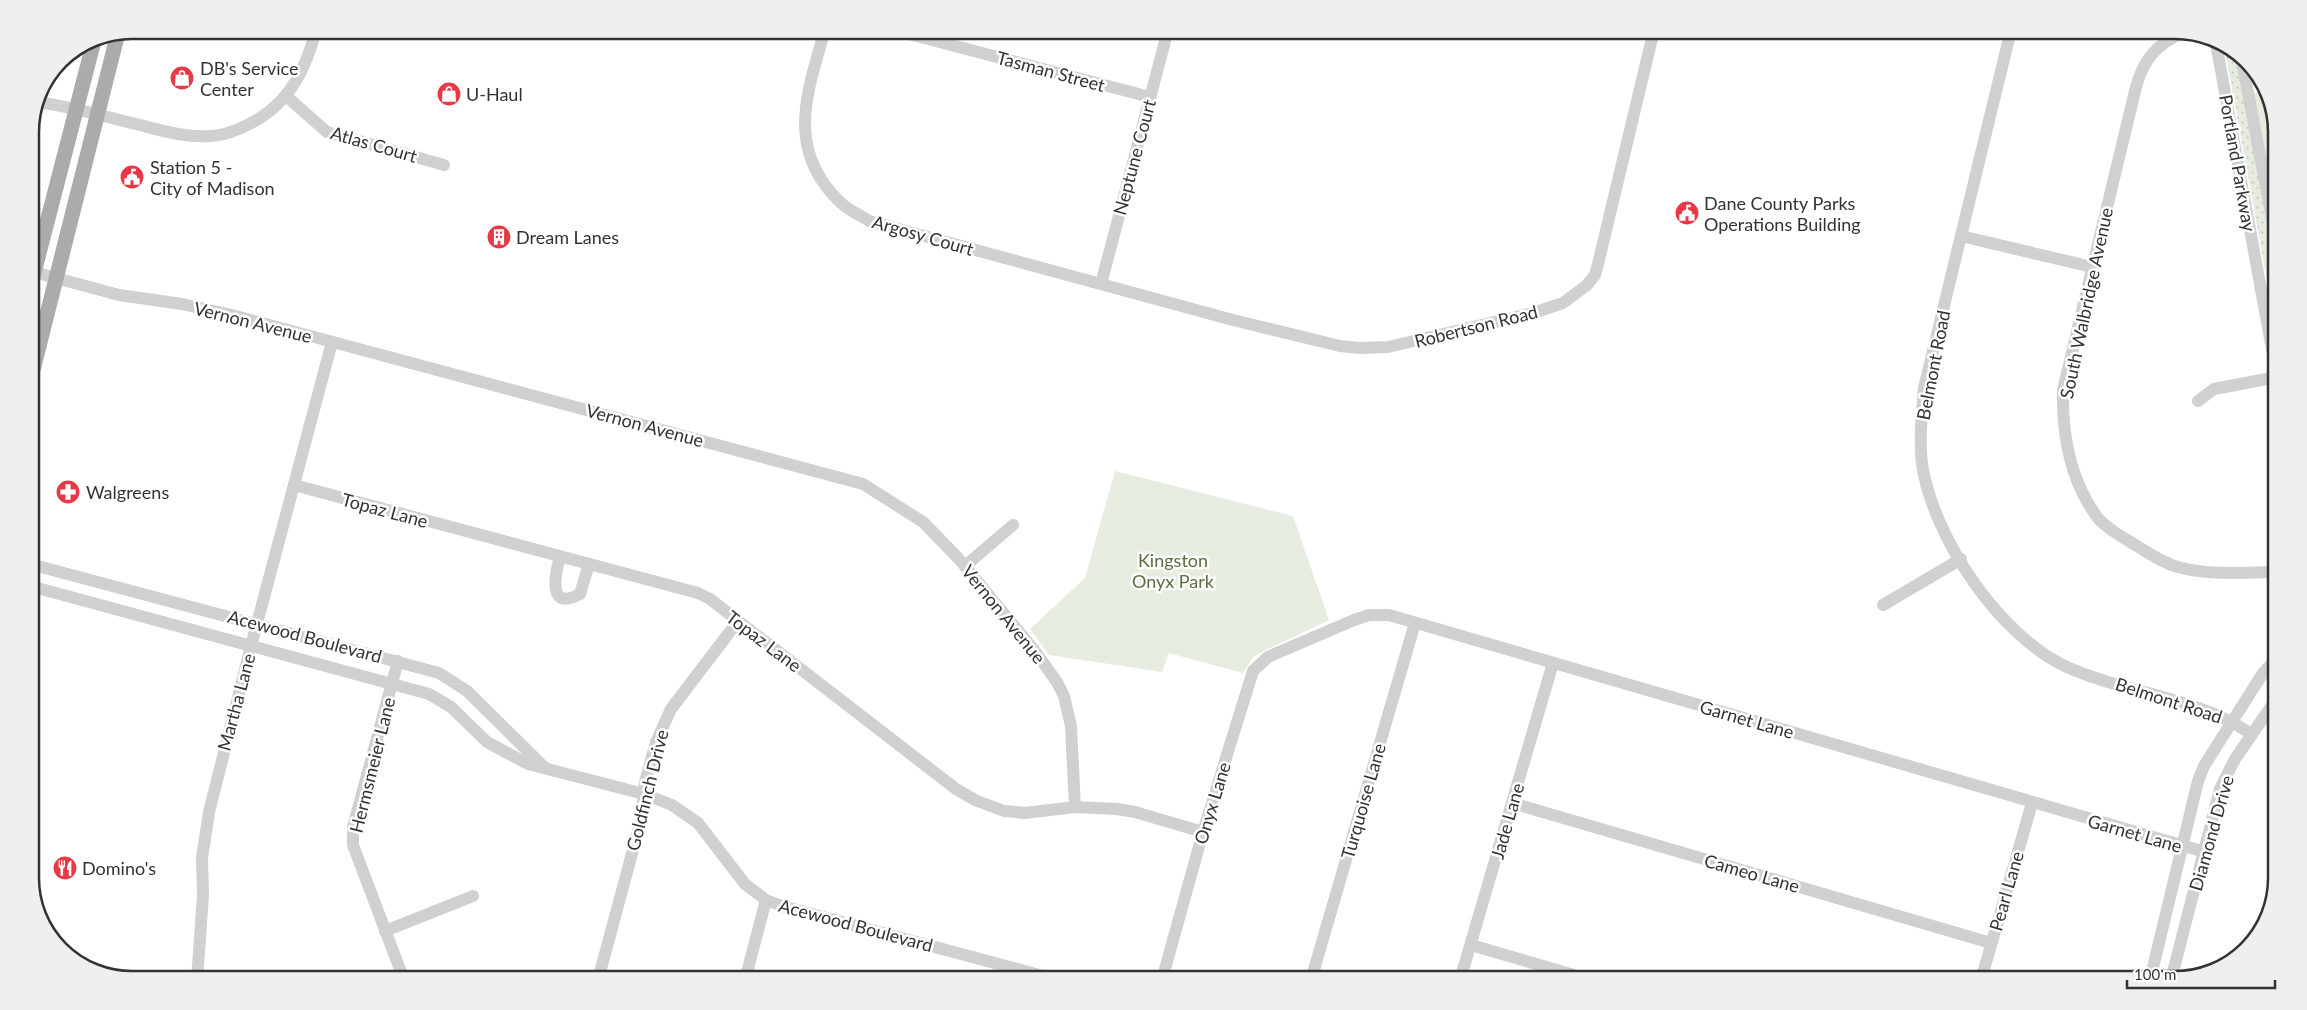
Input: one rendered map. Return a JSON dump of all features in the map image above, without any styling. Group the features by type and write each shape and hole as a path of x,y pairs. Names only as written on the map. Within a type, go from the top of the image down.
{"main road":[{"path":"39,347 116,41"},
{"path":"39,246 92,47"}],"street":[{"path":"44,103 184,135 212,136 241,129 264,115 286,96 307,60 313,39"},
{"name":"Argosy Court","path":"823,39 806,101 804,122 809,153 816,170 826,187 842,204 877,224 1101,284"},
{"name":"Tasman Street","path":"928,39 1150,97"},
{"name":"Neptune Court","path":"1101,284 1166,39"},
{"name":"Robertson Road","path":"1101,284 1266,328 1340,346 1359,348 1388,347 1533,313 1567,302 1587,285 1595,274 1652,39"},
{"name":"Belmont Road","path":"2009,39 1924,388 1920,432 1922,464 1931,500 1981,594 2005,622 2046,655 2067,667 2094,677 2194,706 2232,720 2251,734"},
{"name":"South Walbridge Avenue","path":"2168,39 2156,49 2139,75 2063,390 2062,415 2066,449 2078,482 2098,518 2119,535 2143,550 2179,567 2216,572 2268,572"},
{"name":"Portland Parkway","path":"2217,49 2268,328"},
{"name":"Portland Parkway","path":"2243,69 2268,198"},
{"name":"Atlas Court","path":"286,96 327,132 444,165"},
{"path":"1961,236 2092,267"},
{"name":"Vernon Avenue","path":"39,273 119,295 182,304 332,342 853,480 881,494 924,522 965,566 1034,650 1057,682 1064,696 1071,726 1075,807"},
{"name":"Martha Lane","path":"198,971 203,895 202,858 218,771 332,342"},
{"path":"2198,401 2214,389 2268,379"},
{"name":"Topaz Lane","path":"294,486 698,593 710,599 956,789 994,809 1025,813 1075,807 1135,812 1203,832"},
{"path":"965,566 1013,526"},
{"path":"560,556 554,586 558,594 565,598 572,598 580,594 589,564"},
{"path":"1884,605 1961,559"},
{"name":"Acewood Boulevard","path":"39,566 439,673 467,691 546,769"},
{"name":"Acewood Boulevard","path":"39,588 392,683 439,698 487,742 528,764 644,794 672,805 698,823 745,884 766,900 782,906 1024,971"},
{"name":"Garnet Lane","path":"1291,647 1369,615 1389,615 2182,847 2205,852"},
{"name":"Goldfinch Drive","path":"600,971 641,820 645,782 656,742 671,709 738,621"},
{"name":"Turquoise Lane","path":"1314,971 1415,623"},
{"name":"Onyx Lane","path":"1164,971 1203,832 1253,671 1268,657 1291,647"},
{"name":"Hermsmeier Lane","path":"398,661 353,828 353,845 401,971"},
{"name":"Jade Lane","path":"1463,971 1553,663"},
{"name":"Diamond Drive","path":"2155,971 2198,781 2204,766 2232,720 2268,668"},
{"name":"Diamond Drive","path":"2173,971 2225,775 2268,710"},
{"name":"Cameo Lane","path":"1512,803 1992,943"},
{"name":"Pearl Lane","path":"1984,971 2032,803"},
{"path":"385,931 474,896"},
{"path":"747,971 766,900"},
{"path":"1470,945 1560,971"}],"green space":[{"path":"2226,53 2238,64 2268,223 2268,286"},
{"path":"2259,92 2266,114 2268,126 2268,177 2252,93"},
{"name":"Kingston Onyx Park","path":"1115,471 1293,516 1329,620 1254,656 1243,673 1169,653 1162,672 1049,655 1030,629 1085,578"}],"place":[{"name":"DB's Service Center","path":"182,78"},
{"name":"U-Haul","path":"449,94"},
{"name":"Station 5 - City of Madison","path":"132,177"},
{"name":"Dane County Parks Operations Building","path":"1687,213"},
{"name":"Dream Lanes","path":"499,237"},
{"name":"Walgreens","path":"68,492"},
{"name":"Domino's","path":"65,868"}]}
